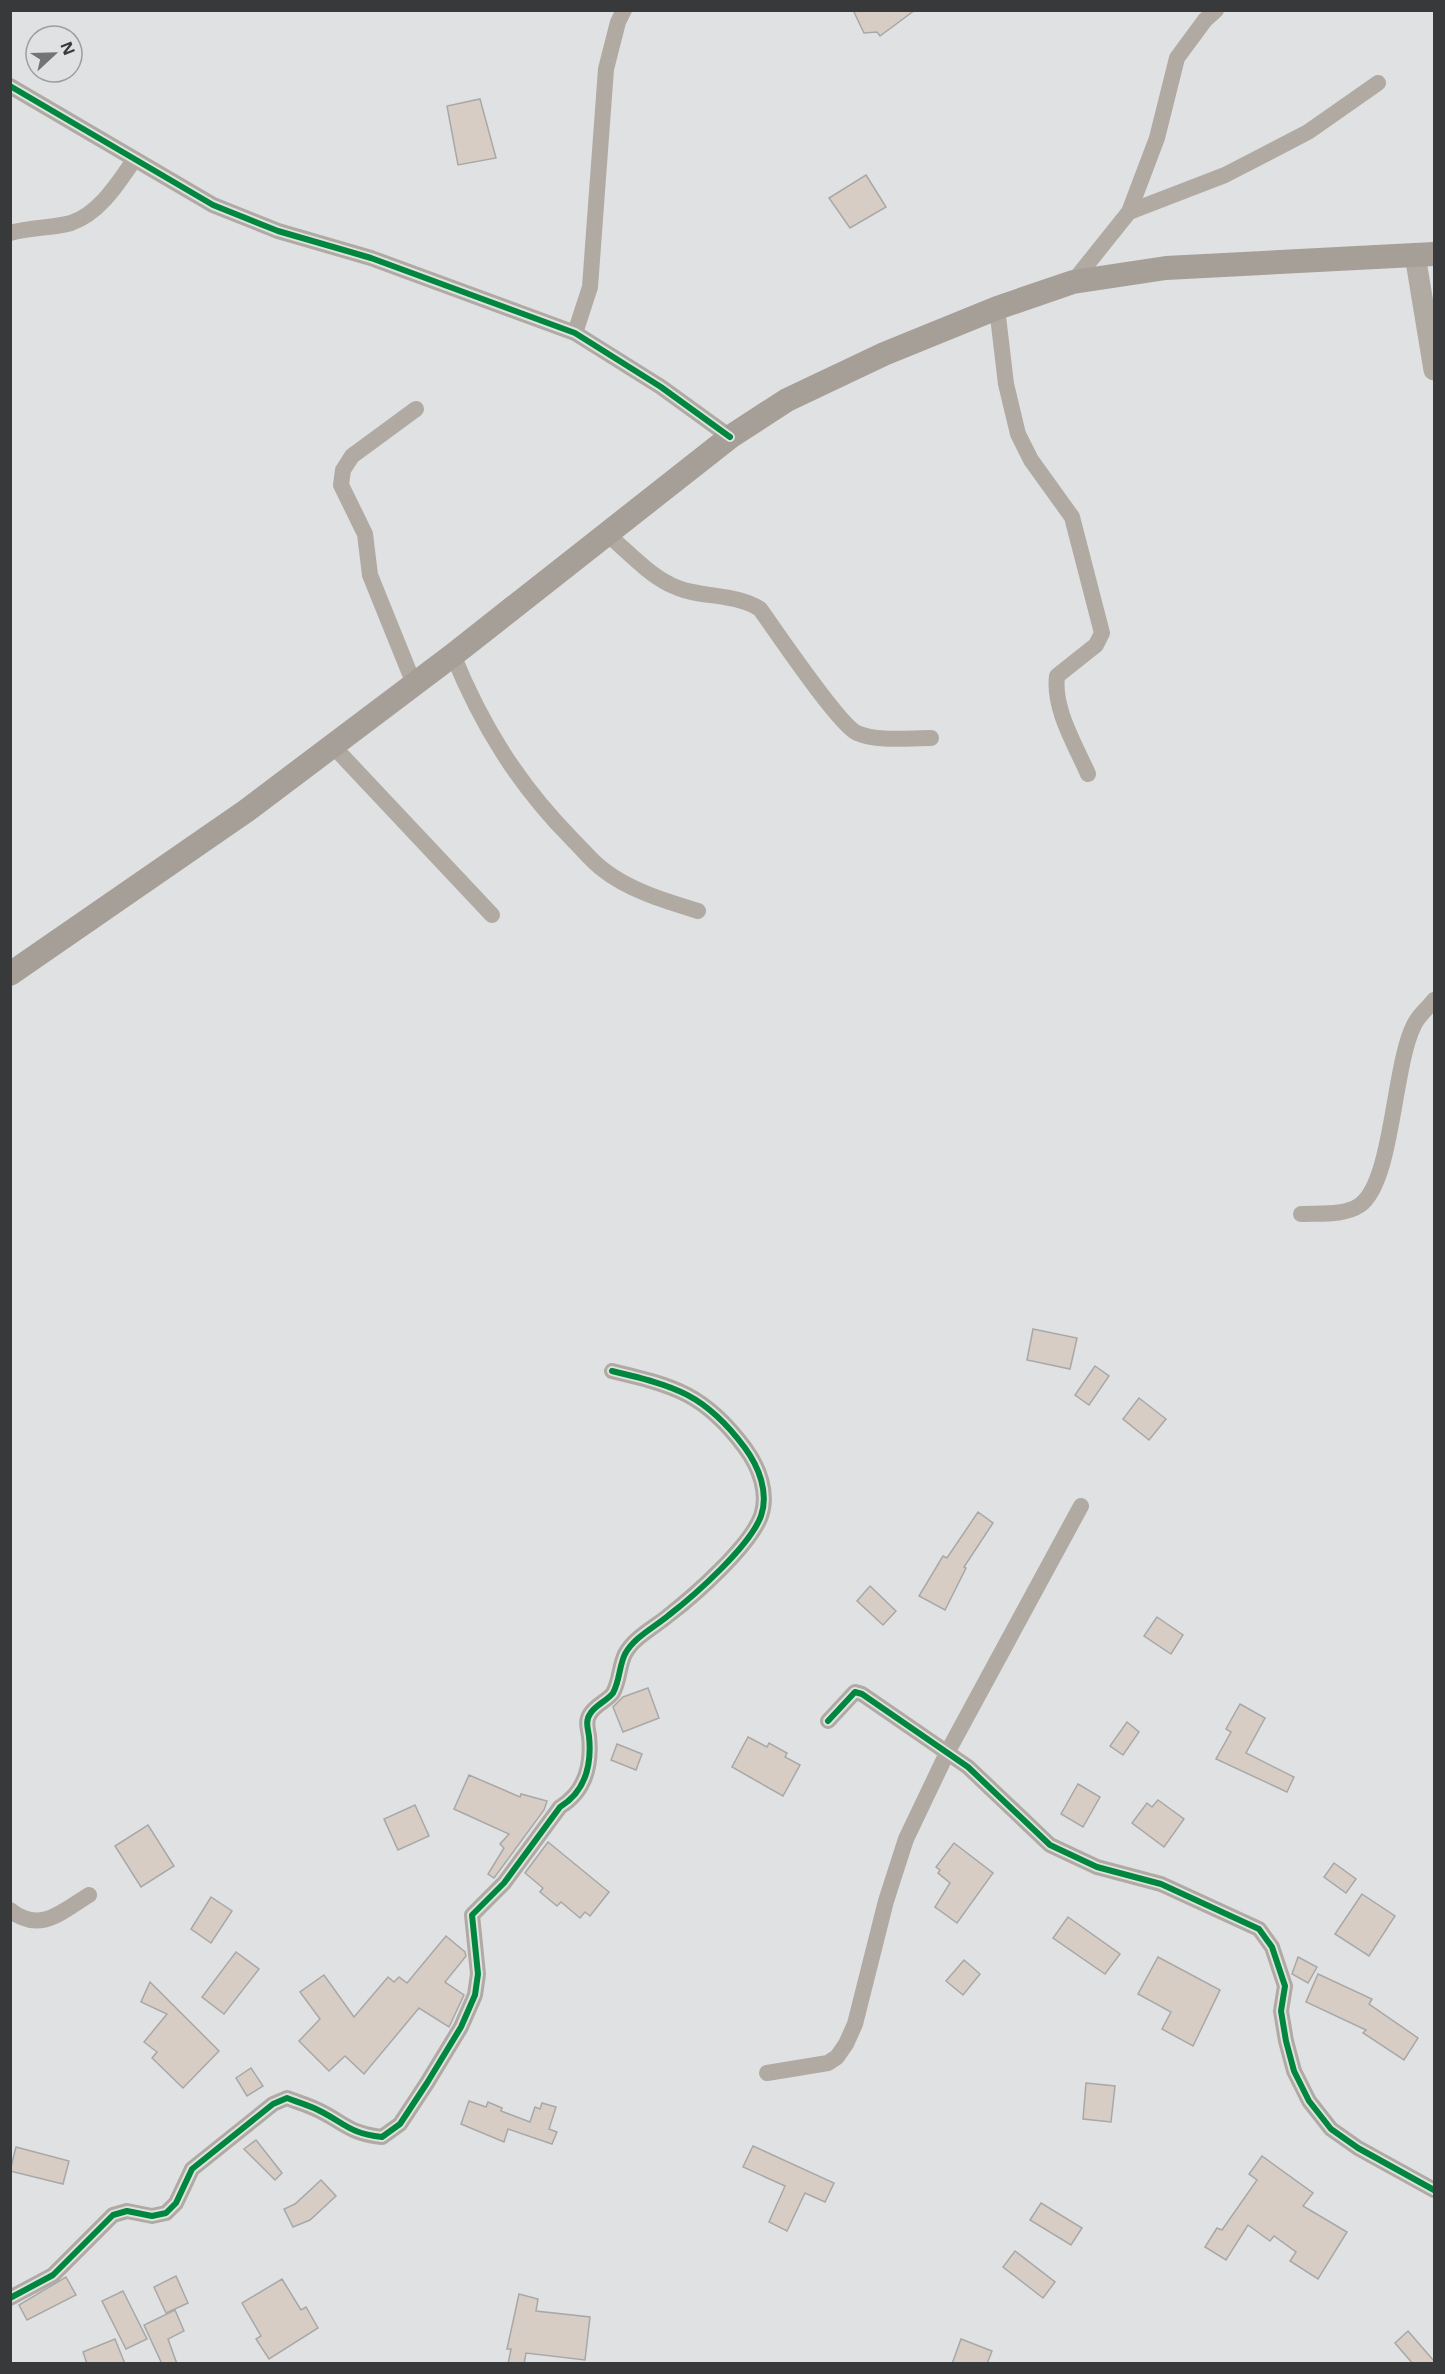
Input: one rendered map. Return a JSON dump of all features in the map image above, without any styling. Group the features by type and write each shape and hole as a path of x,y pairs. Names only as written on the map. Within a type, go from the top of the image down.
{"main road":[{"path":"10,974 133,891 333,746 453,655 730,437 787,400 884,354 997,308 1073,282 1166,268 1425,254"}],"street":[{"path":"575,333 590,287 606,69 618,22 624,10"},
{"path":"1073,282 1129,212 1157,138 1177,58 1205,20 1216,10"},
{"path":"1129,212 1225,175 1308,132 1378,83"},
{"path":"10,86 213,205 278,231 371,258 575,333 661,387 730,437"},
{"path":"10,233 71,223 111,194 134,160"},
{"path":"1425,254 1434,370"},
{"path":"997,308 1006,384 1018,434 1031,460 1072,517 1102,633 1096,645 1057,676 1055,687 1061,711 1088,774"},
{"path":"414,684 370,575 365,534 341,485 343,470 352,456 416,409"},
{"path":"607,534 669,584 703,595 751,604 760,609 830,706 856,733 881,738 931,738"},
{"path":"453,655 474,705 499,749 540,807 601,869 666,902 698,911"},
{"path":"333,746 492,915"},
{"path":"1301,1214 1348,1211 1362,1204 1374,1187 1383,1158 1405,1051 1414,1024 1434,1000"},
{"path":"10,2298 53,2275 113,2215 127,2211 152,2216 166,2213 176,2203 192,2169 221,2143 273,2104 287,2098 319,2110 342,2126 362,2135 382,2138 400,2124 427,2083 461,2027 475,1995 478,1974 473,1946 472,1915 504,1883 560,1807 568,1802 585,1779 590,1751 587,1722 590,1714 611,1695 620,1677 625,1655 635,1641 693,1596 736,1553 761,1516 764,1488 751,1456 729,1426 698,1399 658,1382 612,1371"},
{"path":"766,2073 828,2063 837,2057 846,2044 855,2024 886,1901 906,1839 947,1753 1081,1506"},
{"path":"828,1721 855,1692 862,1694 968,1767 1050,1845 1097,1867 1161,1884 1259,1929 1272,1947 1285,1986 1281,2011 1286,2041 1294,2071 1308,2101 1331,2129 1358,2148 1434,2190"},
{"path":"10,1910 27,1922 45,1920 89,1895"}],"building":[{"path":"853,10 915,10 880,36 877,32 864,33"},
{"path":"480,99 496,158 458,165 447,106"},
{"path":"866,175 886,207 850,228 829,198"},
{"path":"1033,1329 1077,1338 1070,1369 1027,1360"},
{"path":"1095,1366 1109,1376 1089,1405 1075,1395"},
{"path":"1139,1398 1166,1419 1149,1440 1123,1419"},
{"path":"978,1512 993,1523 964,1567 966,1568 945,1610 919,1596 943,1556 947,1558"},
{"path":"870,1586 896,1611 883,1625 857,1601"},
{"path":"1157,1617 1183,1635 1171,1654 1144,1636"},
{"path":"648,1688 659,1718 623,1732 613,1707 623,1697"},
{"path":"1240,1704 1265,1718 1246,1753 1294,1777 1287,1792 1216,1759 1231,1732 1226,1729"},
{"path":"1127,1722 1139,1732 1123,1755 1110,1746"},
{"path":"748,1737 767,1747 769,1743 787,1753 785,1757 800,1765 783,1796 732,1767"},
{"path":"617,1744 642,1754 636,1770 611,1760"},
{"path":"469,1775 520,1797 521,1794 547,1801 544,1810 494,1878 488,1874 504,1848 500,1844 509,1834 454,1809"},
{"path":"1078,1784 1100,1797 1083,1827 1061,1814"},
{"path":"1158,1800 1184,1819 1164,1847 1132,1823 1147,1803 1152,1807"},
{"path":"415,1805 429,1836 398,1850 384,1819"},
{"path":"148,1825 174,1866 141,1887 115,1846"},
{"path":"548,1842 609,1892 590,1916 585,1912 580,1918 561,1902 557,1906 540,1892 543,1888 525,1873"},
{"path":"954,1843 993,1873 957,1923 935,1907 950,1883 938,1873 940,1870 936,1867"},
{"path":"1334,1863 1356,1879 1346,1893 1324,1877"},
{"path":"1362,1894 1395,1916 1369,1956 1335,1934"},
{"path":"211,1897 232,1911 211,1943 191,1929"},
{"path":"1068,1917 1120,1954 1105,1974 1053,1938"},
{"path":"446,1936 465,1952 466,1956 445,1982 464,1995 449,2027 419,2008 364,2074 345,2056 329,2071 299,2041 320,2019 300,1992 324,1975 354,2017 388,1977 394,1982 399,1977 407,1983"},
{"path":"236,1952 259,1969 224,2014 202,1997"},
{"path":"1158,1957 1220,1990 1193,2046 1162,2029 1171,2012 1138,1994"},
{"path":"1298,1957 1317,1967 1308,1983 1292,1974"},
{"path":"964,1960 980,1974 963,1995 946,1981"},
{"path":"1318,1974 1372,1999 1369,2004 1418,2038 1404,2060 1363,2033 1366,2030 1306,2002"},
{"path":"150,1982 219,2051 183,2088 152,2058 157,2052 144,2042 167,2014 141,2002"},
{"path":"251,2068 263,2086 247,2096 236,2078"},
{"path":"1086,2083 1115,2086 1111,2122 1083,2119"},
{"path":"469,2101 486,2107 488,2102 502,2108 501,2111 530,2122 535,2107 540,2109 542,2103 556,2107 549,2129 557,2132 552,2144 508,2129 504,2142 461,2124"},
{"path":"256,2140 282,2173 275,2180 244,2149"},
{"path":"753,2146 834,2183 825,2202 805,2193 787,2231 769,2222 785,2186 743,2167"},
{"path":"16,2147 69,2161 63,2184 10,2171"},
{"path":"1262,2156 1313,2193 1303,2206 1347,2232 1318,2279 1290,2261 1296,2252 1274,2236 1270,2241 1248,2225 1226,2260 1205,2247 1217,2228 1222,2230 1257,2180 1249,2174"},
{"path":"321,2180 336,2196 310,2220 293,2227 284,2209 295,2204"},
{"path":"1041,2203 1082,2228 1071,2245 1030,2220"},
{"path":"1015,2251 1055,2282 1043,2298 1003,2267"},
{"path":"176,2276 188,2303 166,2313 154,2287"},
{"path":"66,2277 76,2295 27,2320 19,2305"},
{"path":"282,2279 301,2310 306,2307 318,2328 269,2359 256,2339 261,2336 242,2303"},
{"path":"123,2291 147,2339 126,2349 102,2301"},
{"path":"519,2294 538,2299 536,2311 590,2317 585,2360 526,2353 524,2364 508,2364 511,2349 507,2349"},
{"path":"175,2310 184,2331 168,2339 177,2364 162,2364 144,2325"},
{"path":"1408,2331 1434,2361 1434,2364 1413,2364 1395,2343"},
{"path":"115,2339 125,2364 87,2364 83,2352"},
{"path":"961,2339 992,2351 987,2364 952,2364"}],"cycle path":[{"path":"10,86 213,205 278,231 371,258 575,333 661,387 730,437"},
{"path":"10,2298 53,2275 113,2215 127,2211 152,2216 166,2213 176,2203 192,2169 273,2104 287,2098 318,2110 361,2133 382,2137 400,2124 427,2083 461,2027 475,1995 478,1974 472,1915 504,1883 560,1807 569,1801 581,1785 588,1767 590,1747 588,1717 613,1693 625,1654 639,1637 680,1606 721,1569 746,1541 761,1516 763,1489 755,1463 716,1415 702,1404 671,1388 612,1371"},
{"path":"828,1721 855,1692 862,1694 968,1767 1050,1845 1097,1867 1161,1884 1259,1929 1272,1947 1285,1986 1281,2011 1286,2041 1294,2071 1309,2101 1331,2129 1358,2148 1434,2190"}]}
